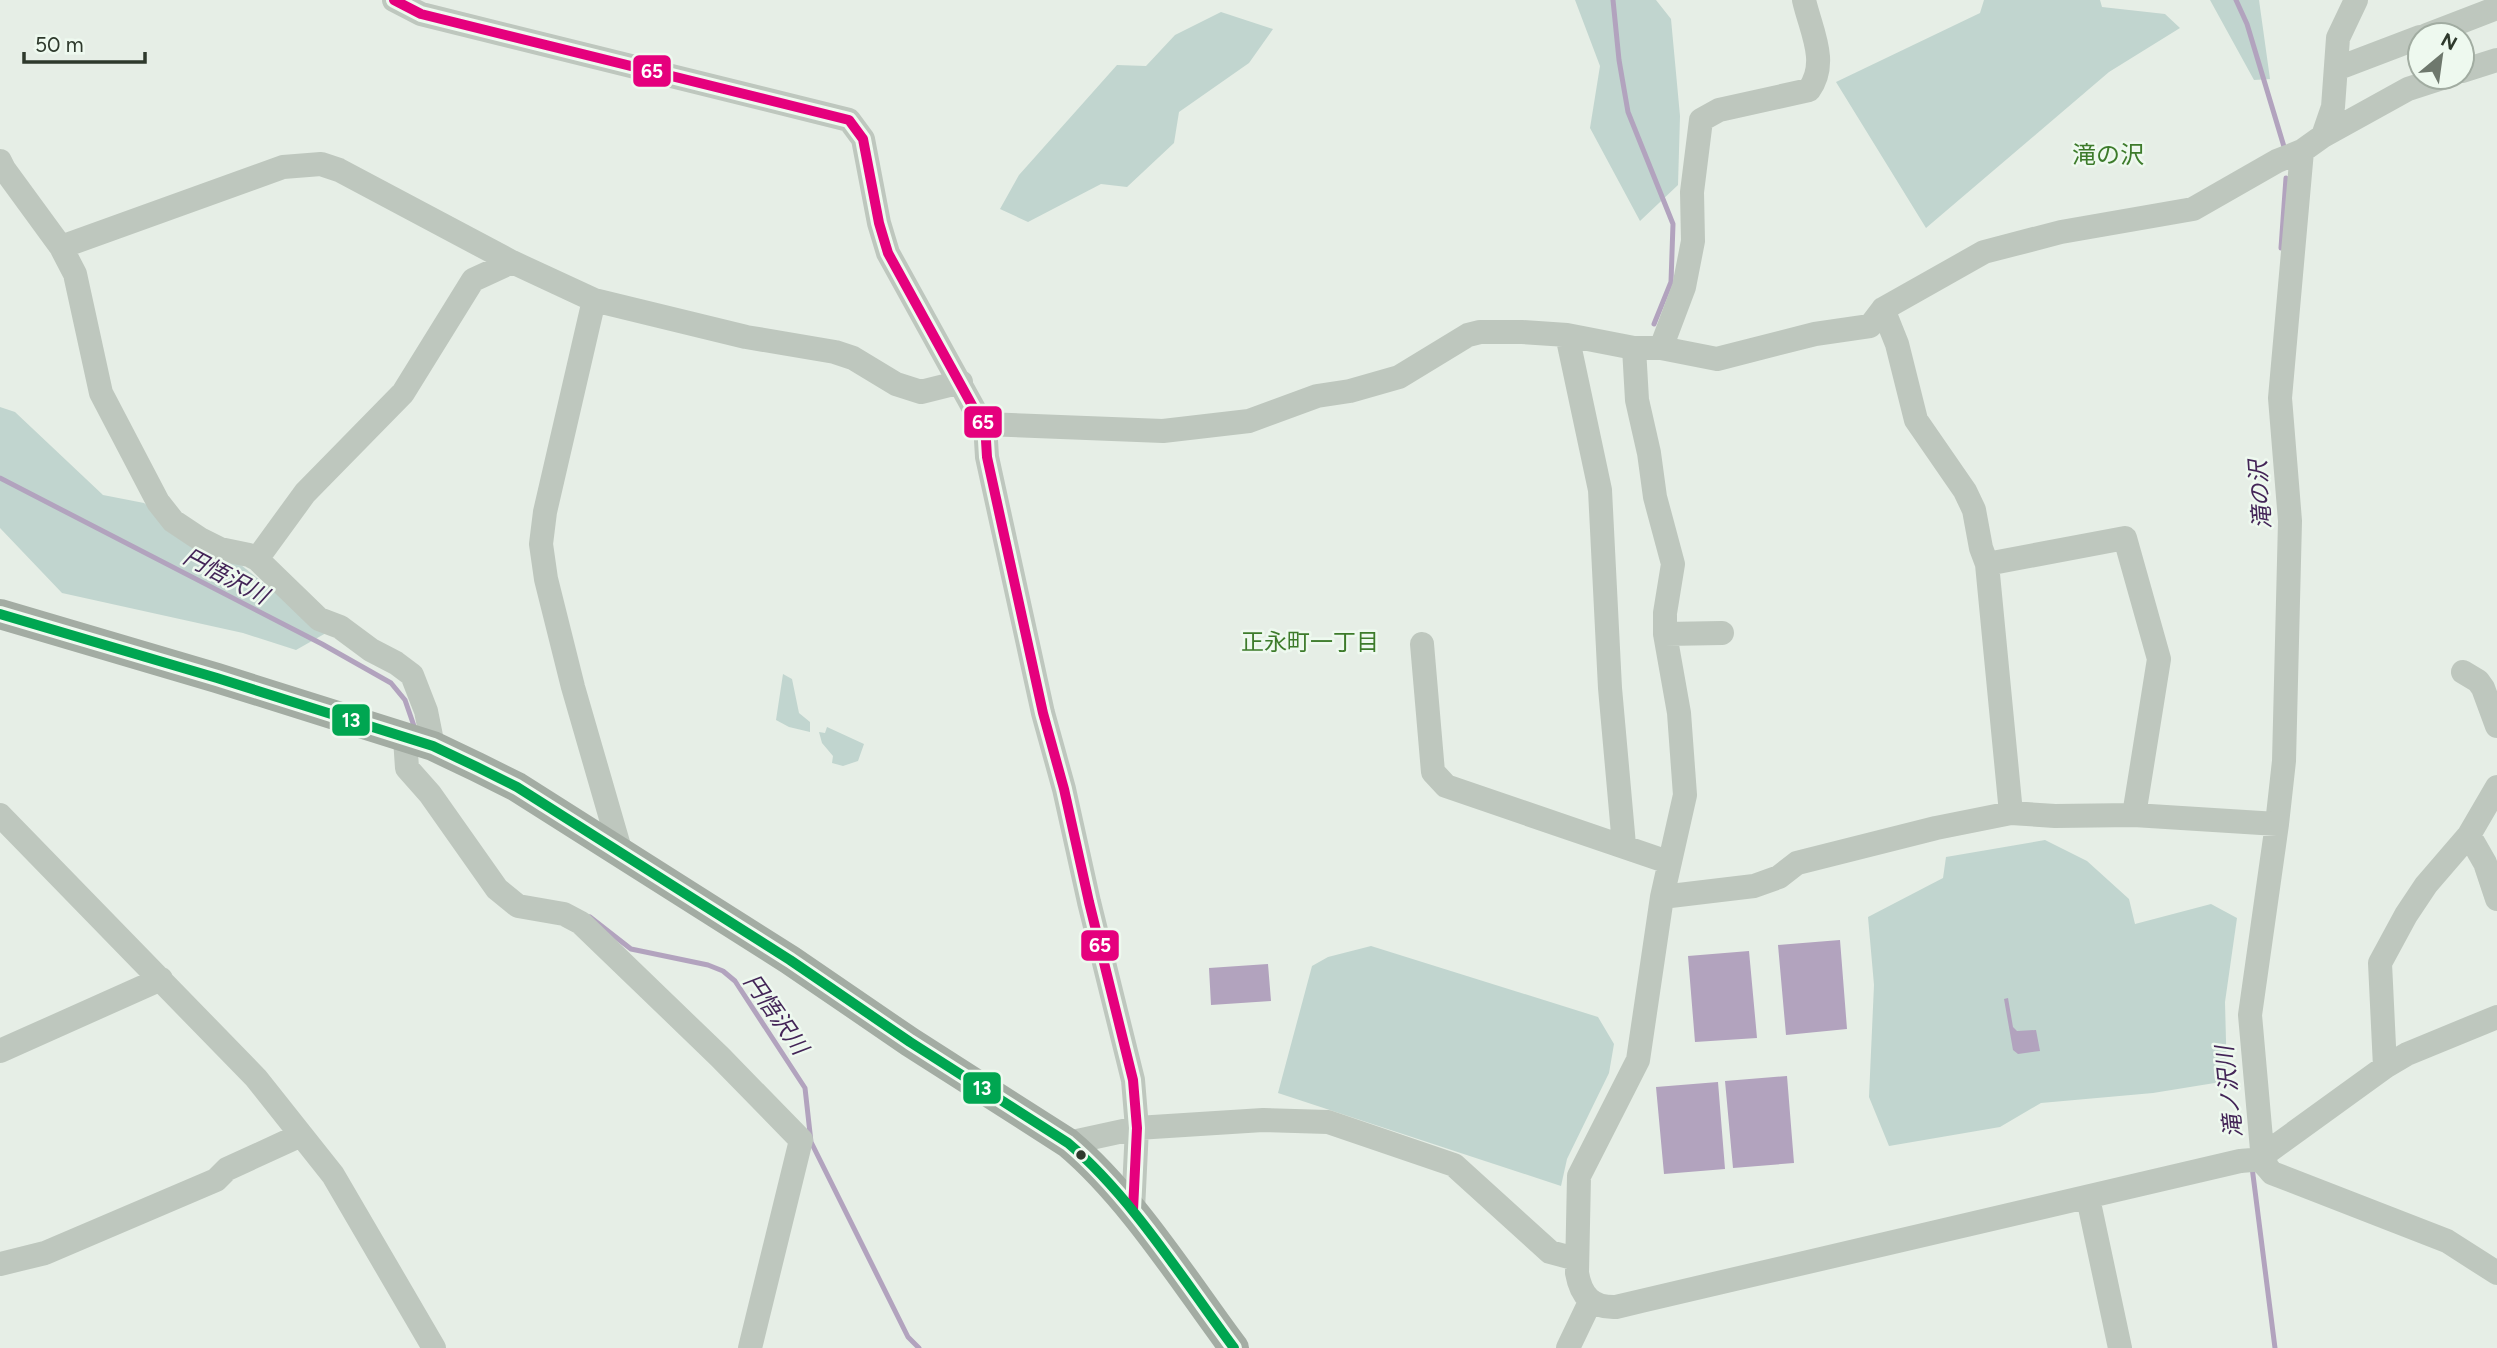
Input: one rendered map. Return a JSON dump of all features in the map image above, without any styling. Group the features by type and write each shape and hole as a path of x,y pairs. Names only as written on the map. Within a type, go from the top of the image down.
{"main road":[{"path":"0,614 419,742 517,787 790,960 910,1042 1068,1143 1133,1210 1234,1348"}],"street":[{"path":"394,0 421,14 849,120 863,139 879,223 888,253 979,418 985,424 987,457 1043,713 1064,789 1133,1080 1137,1128 1133,1210"},
{"path":"1661,348 1684,287 1693,241 1692,192 1701,120 1719,110 1809,90 1815,81 1820,60 1804,0"},
{"path":"2323,136 2333,107 2338,38 2356,0"},
{"path":"2463,21 2497,8"},
{"path":"2336,69 2406,42"},
{"path":"2476,67 2497,60"},
{"path":"985,424 1163,431 1249,421 1317,396 1350,391 1399,377 1468,335 1480,332 1567,335 1634,348 1661,348 1717,359 1815,334 1870,326 1883,309 1984,252 2061,232 2193,209 2302,151 2323,136 2406,90"},
{"path":"2254,1161 2250,1015 2284,761 2290,521 2280,398 2302,151"},
{"path":"0,161 61,247 75,274 101,393 158,502 173,521 220,549 257,559 319,619 340,627 370,650 396,663 412,675 426,711 419,742 407,768 430,794 497,889 518,906 564,914 581,923 711,1048 801,1140 750,1348"},
{"path":"61,247 283,167 321,164 338,170 512,262 594,300 747,337 835,352 853,358 896,384 921,391 961,382"},
{"path":"257,559 305,493 403,393 473,280 512,262"},
{"path":"594,300 545,512 541,544 546,579 566,660 621,853"},
{"path":"1883,309 1897,344 1916,421 1965,491 1974,510 1987,564 2011,813"},
{"path":"1567,335 1600,490 1610,688 1624,845"},
{"path":"1634,348 1637,400 1656,497 1673,564 1665,613 1665,634 1679,713 1685,795 1661,897 1638,1060 1579,1177 1576,1259 1580,1289 1590,1302 1604,1308 1616,1307 1895,1240 2254,1161 2385,1067 2407,1054 2497,1017"},
{"path":"1987,564 2125,538 2159,659 2134,815"},
{"path":"1665,634 1722,633"},
{"path":"1422,644 1433,772 1446,786 1668,862"},
{"path":"2463,672 2478,681 2483,688 2497,726"},
{"path":"2385,1067 2380,963 2406,915 2426,885 2469,835 2497,787"},
{"path":"1661,897 1754,886 1779,877 1797,863 1821,856 2011,813 2055,816 2134,815 2277,824"},
{"path":"0,815 256,1077 333,1175 434,1348"},
{"path":"2469,835 2491,861 2497,900"},
{"path":"0,1051 161,979"},
{"path":"1068,1143 1137,1128 1263,1120 1328,1122 1454,1165 1550,1252 1576,1259"},
{"path":"0,1264 45,1253 216,1180 227,1169 301,1135"},
{"path":"2254,1161 2272,1173 2447,1241 2497,1273"},
{"path":"2088,1198 2120,1348"},
{"path":"1568,1348 1590,1302"}],"shaded area":[{"path":"1575,0 1656,0 1671,19 1680,116 1678,185 1640,221 1590,128 1600,66"},
{"path":"1984,0 2100,0 2102,7 2165,14 2180,28 2109,72 1926,228 1836,82 1980,13"},
{"path":"2210,0 2259,0 2270,79 2254,80"},
{"path":"1221,12 1273,29 1249,63 1179,112 1174,143 1127,187 1101,184 1028,222 1000,209 1019,175 1117,65 1146,66 1175,35"},
{"path":"0,407 15,412 103,495 144,503 181,532 236,561 326,633 296,650 243,633 62,593 0,528"},
{"path":"783,674 792,679 799,713 810,722 810,732 789,727 776,720"},
{"path":"827,727 864,744 858,761 843,766 832,763 833,756 822,743 819,732 825,733"},
{"path":"2045,840 2087,861 2129,899 2135,924 2211,904 2237,918 2225,1002 2227,1081 2153,1093 2041,1103 2000,1127 1889,1146 1869,1097 1874,985 1868,917 1943,878 1946,857"},
{"path":"1840,940 1847,1029 1786,1035 1778,945"},
{"path":"1371,946 1598,1017 1614,1044 1609,1073 1567,1159 1561,1186 1278,1093 1312,966 1328,957"},
{"path":"1749,951 1757,1038 1695,1042 1688,956"},
{"path":"1268,964 1271,1001 1211,1005 1209,968"},
{"path":"2008,998 2013,1027 2017,1031 2036,1030 2040,1051 2018,1054 2013,1050 2004,999"},
{"path":"1787,1076 1794,1163 1733,1168 1725,1081"},
{"path":"1718,1082 1725,1169 1664,1174 1656,1087"}],"waterway":[{"path":"1613,0 1628,112 1673,224 1671,282 1654,324"},
{"name":"滝の沢","path":"2236,0 2247,24 2285,150"},
{"name":"滝の沢","path":"2281,248 2286,178"},
{"name":"円悟沢川","path":"0,478 322,644 391,683 405,700 414,726"},
{"name":"円悟沢川","path":"590,917 631,949 708,965 723,971 735,981 805,1088 811,1142 908,1337 919,1348"},
{"name":"滝ノ沢川","path":"2252,1167 2275,1348"}],"transit line":[{"name":"65","path":"394,0 421,14 849,120 863,139 879,223 888,253 979,418 985,424 987,457 1043,713 1064,789 1133,1080 1137,1128 1133,1210"},
{"name":"13","path":"0,614 433,746 517,787 790,960 910,1042 1068,1143 1135,1213 1234,1348"}],"district":[{"name":"滝の沢","path":"2108,154"},
{"name":"正永町一丁目","path":"1310,642"}]}
